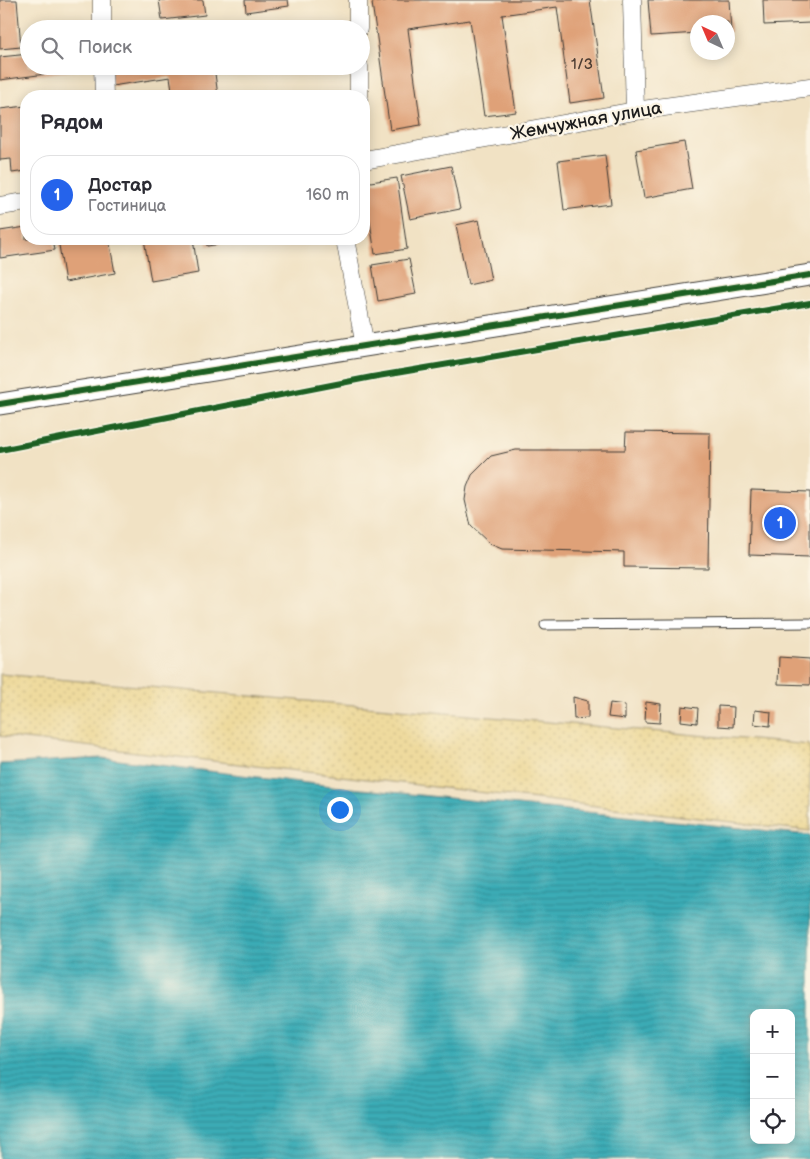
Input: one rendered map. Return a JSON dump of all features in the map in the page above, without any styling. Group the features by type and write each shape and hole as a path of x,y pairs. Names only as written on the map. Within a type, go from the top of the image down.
{"street":[{"path":"102,0 102,20"},
{"path":"358,0 358,20"},
{"path":"632,0 635,111"},
{"path":"104,75 104,90"},
{"path":"359,75 359,90"},
{"name":"Жемчужная улица","path":"370,159 635,111 810,87"},
{"path":"0,206 20,203"},
{"path":"346,245 365,346"},
{"path":"0,404 810,276"}],"lane":[{"path":"545,625 810,623"}],"sand":[{"path":"0,674 810,745 810,831 0,736"}],"water":[{"path":"102,758 332,786 810,835 810,1159 0,1159 0,764"}],"building":[{"path":"0,0 17,0 20,47 0,49"},
{"path":"159,0 203,0 205,15 162,20"},
{"path":"245,0 288,0 289,6 246,12"},
{"path":"390,0 590,0 604,98 570,103 557,7 502,15 516,112 484,116 470,20 408,29 421,125 390,130 372,3"},
{"path":"648,0 729,0 730,15 690,15 690,34 651,36"},
{"path":"763,0 810,0 810,23 764,25"},
{"path":"20,55 20,75 38,75 0,80 0,57"},
{"path":"111,75 215,75 217,90 172,90 170,77 112,86"},
{"path":"20,107 20,172 12,173 11,159 0,160 0,109"},
{"path":"684,142 692,189 644,198 636,150"},
{"path":"605,155 611,204 564,210 558,161"},
{"path":"451,166 460,209 410,219 401,176"},
{"path":"397,178 407,249 375,254 370,222 370,182"},
{"path":"479,220 491,280 468,285 456,225"},
{"path":"20,228 20,245 54,245 55,250 0,258 0,231"},
{"path":"59,245 110,245 115,273 65,282"},
{"path":"145,245 194,245 198,273 151,281"},
{"path":"409,259 416,294 378,301 372,265"},
{"path":"626,432 710,433 708,568 624,567 624,552 502,549 490,544 471,526 465,500 467,487 472,475 491,456 516,450 625,450"},
{"path":"751,490 810,492 810,557 749,555"},
{"path":"779,657 810,659 810,685 778,684"},
{"path":"573,697 588,701 588,718 574,719"},
{"path":"646,702 661,704 660,723 645,722"},
{"path":"610,703 625,705 625,719 608,717"},
{"path":"682,706 698,708 697,723 681,721"},
{"path":"718,706 734,707 733,727 718,726"},
{"path":"755,710 771,712 770,726 754,724"}],"cycle path":[{"path":"0,404 810,275"},
{"path":"0,450 372,377 810,303"}],"place":[{"name":"Достар","path":"780,523"}]}
